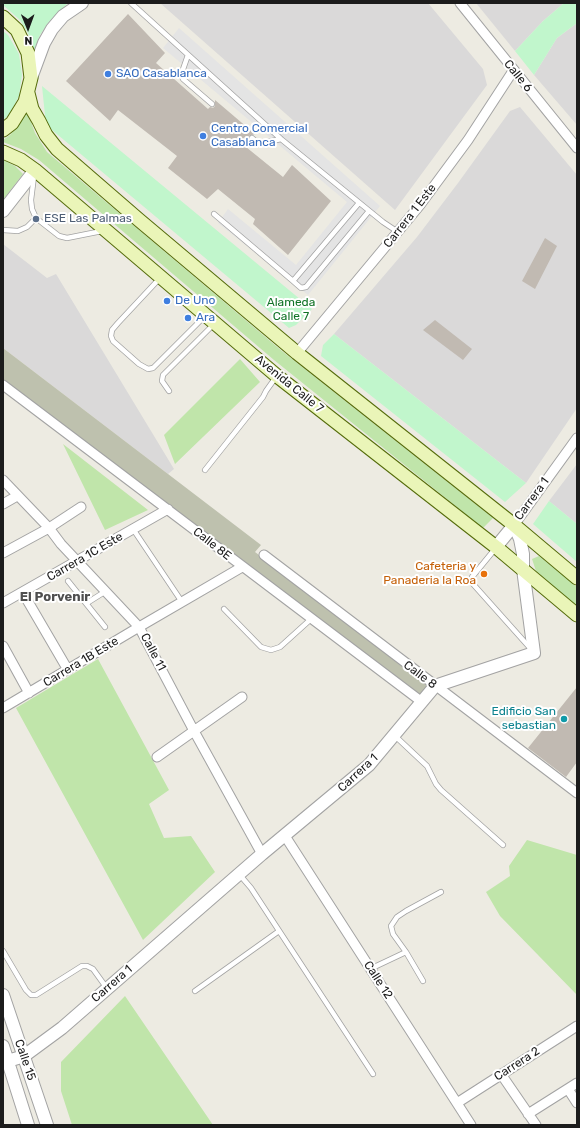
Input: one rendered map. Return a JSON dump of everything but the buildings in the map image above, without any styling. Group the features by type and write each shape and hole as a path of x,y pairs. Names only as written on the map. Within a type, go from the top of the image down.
{"main road":[{"path":"3,18 17,30 28,53 31,78 25,102 12,124 3,130"},
{"path":"28,93 32,108 39,122 46,135 57,149 297,353 514,525 577,578"},
{"name":"Avenida Calle 7","path":"3,152 21,160 34,170 277,376 496,547 577,615"}],"street":[{"path":"31,78 44,43 52,29 63,16 82,3"},
{"name":"Calle 6","path":"460,3 513,71 577,148"},
{"name":"Carrera 1 Este","path":"297,353 399,232 468,140 513,71"},
{"path":"3,211 34,170"},
{"name":"Calle 8E","path":"3,385 422,702"},
{"name":"Carrera 1","path":"534,653 523,569 523,554 520,538 514,525 577,438"},
{"name":"Calle 11","path":"3,480 139,627 262,854"},
{"path":"3,504 17,496"},
{"path":"3,553 49,528 81,507"},
{"name":"Carrera 1C Este","path":"3,604 168,509"},
{"path":"496,547 514,525"},
{"name":"Calle 8","path":"264,555 577,794"},
{"name":"Carrera 1B Este","path":"3,708 242,567"},
{"path":"23,593 68,670"},
{"path":"3,646 29,693"},
{"path":"435,686 534,653"},
{"name":"Carrera 1","path":"5,1062 24,1056 62,1028 262,854 369,766 435,686"},
{"path":"157,757 242,697"},
{"name":"Calle 12","path":"285,836 471,1125"},
{"name":"Calle 15","path":"3,995 47,1125"},
{"name":"Carrera 2","path":"457,1103 577,1026"},
{"name":"Calle 15","path":"3,1046 5,1062 28,1125"},
{"path":"501,1074 536,1125"},
{"path":"528,1114 577,1083"},
{"path":"568,1089 577,1103"}],"lane":[{"path":"131,3 168,35 281,140 383,222 399,232"},
{"path":"188,55 181,75 183,79 212,104"},
{"path":"252,138 259,144 281,140"},
{"path":"34,170 31,200 32,209 36,218 59,236 67,238 105,231"},
{"path":"293,281 359,203"},
{"path":"214,214 301,288 306,287 369,211"},
{"path":"3,230 18,231 27,227 36,218"},
{"path":"160,278 112,330 111,336 113,341 139,364 148,369 153,368 210,319"},
{"path":"169,391 162,381 163,375 210,319"},
{"path":"205,470 263,397 277,376"},
{"path":"133,529 182,602"},
{"path":"496,547 472,577 473,584 534,653"},
{"path":"68,580 105,627"},
{"path":"86,603 106,591"},
{"path":"224,609 261,647 270,650 280,647 311,619"},
{"path":"394,735 427,766 436,784 441,790 503,845"},
{"path":"239,874 279,931 373,1074"},
{"path":"423,981 406,952 393,934 391,926 406,911 441,892"},
{"path":"195,991 279,931"},
{"path":"3,951 26,990 31,995 36,996 82,966 87,966 93,969 107,989"},
{"path":"370,969 406,952"}],"shaded area":[{"path":"160,3 428,3 483,69 487,85 395,210"},
{"path":"476,3 564,3 543,21 515,51"},
{"path":"577,23 577,125 534,75 557,38"},
{"path":"179,28 380,206 308,295 218,223 228,209 296,265 347,202 163,48"},
{"path":"520,107 577,175 577,408 526,483 334,334 417,237 510,111"},
{"path":"3,244 47,278 56,274 174,469 168,474 3,348"},
{"path":"3,348 261,545 255,552 430,685 421,697 3,380"},
{"path":"577,464 577,524 549,501"}],"green space":[{"path":"3,3 68,3 48,23 40,35 34,51 28,33 20,20 3,5"},
{"path":"564,3 577,3 577,23 557,38 534,75 515,51 543,21"},
{"path":"3,31 8,35 19,54 22,75 19,96 9,115 3,120"},
{"name":"Alameda Calle 7","path":"42,86 312,309 296,325 289,328 46,125"},
{"path":"27,111 35,133 47,152 282,351 493,518 483,528 274,360 39,160 21,149 3,142 3,140 16,128"},
{"path":"3,160 15,166 23,174 3,200"},
{"name":"Alameda Calle 7","path":"334,334 526,483 505,502 321,356 323,345"},
{"path":"240,359 260,382 175,464 164,435"},
{"path":"63,444 148,510 105,530"},
{"path":"549,501 577,524 577,562 533,524"},
{"path":"539,556 577,587 577,606 536,571 532,559"},
{"path":"98,659 169,790 149,804 164,838 191,836 215,872 143,940 16,708"},
{"path":"527,840 577,855 577,995 500,916 486,892 510,876 509,866"},
{"path":"125,996 213,1125 72,1125 61,1091 61,1062"}],"place":[{"name":"SAO Casablanca","path":"108,74"},
{"name":"Centro Comercial Casablanca","path":"203,136"},
{"name":"ESE Las Palmas","path":"36,219"},
{"name":"De Uno","path":"167,301"},
{"name":"Ara","path":"188,318"},
{"name":"Cafeteria y Panaderia la Roa","path":"484,574"},
{"name":"Edificio San sebastian","path":"564,719"}],"district":[{"name":"El Porvenir","path":"55,597"}]}
